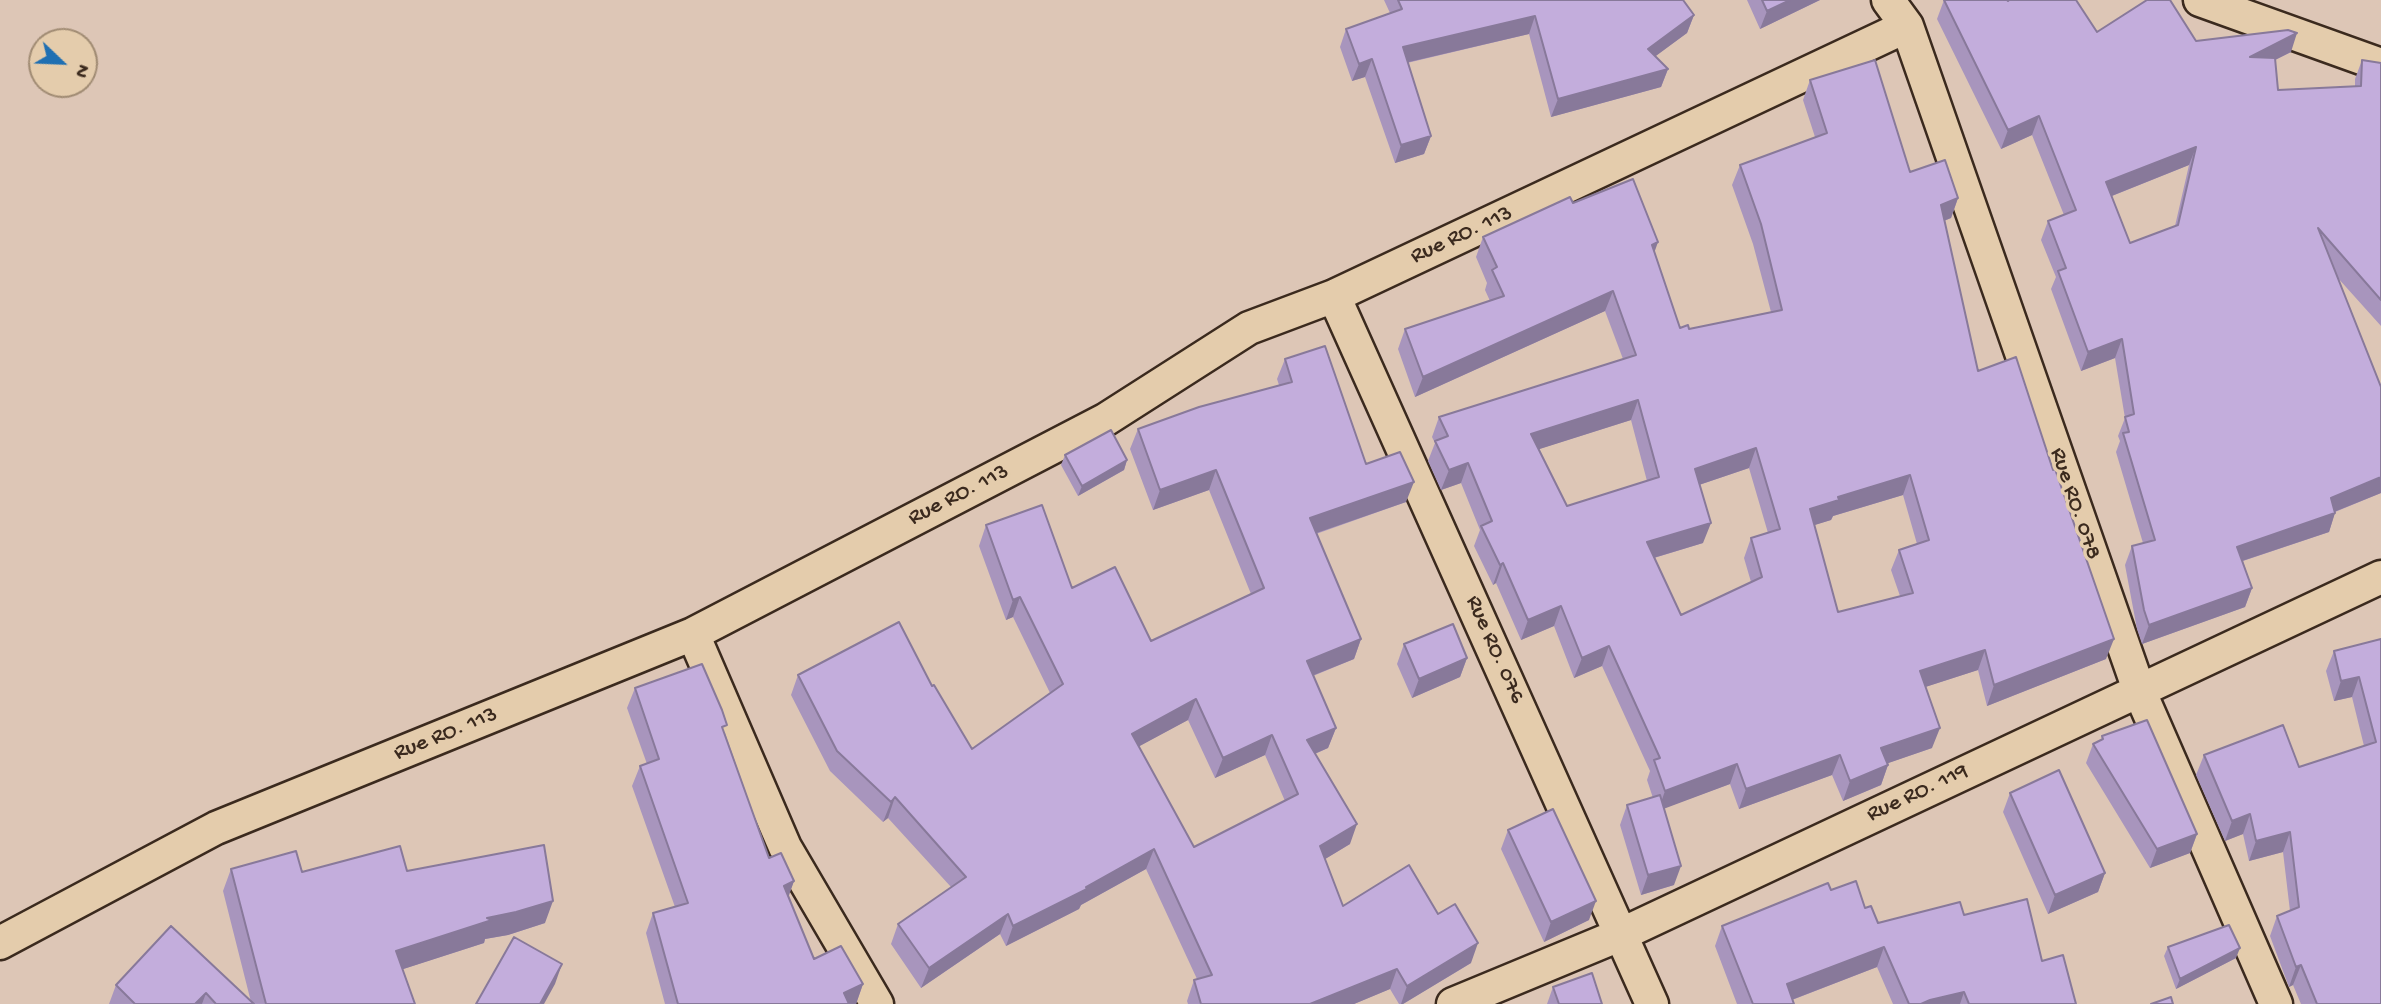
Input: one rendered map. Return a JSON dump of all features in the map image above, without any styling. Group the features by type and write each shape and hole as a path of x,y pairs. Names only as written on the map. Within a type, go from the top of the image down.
{"street":[{"name":"Rue RO. 078","path":"1888,0 1907,26 2139,690 2276,1004"},
{"path":"2200,0 2381,65"},
{"name":"Rue RO. 113","path":"0,943 216,828 693,634 1105,420 1249,328 1334,296 1907,26"},
{"name":"Rue RO. 076","path":"1334,296 1652,1004"},
{"name":"Rue RO. 119","path":"1453,1004 1622,934 2381,577"},
{"path":"693,634 785,847 877,1004"}],"building":[{"path":"1398,0 1683,0 1694,15 1648,49 1668,69 1558,99 1535,16 1403,47 1431,136 1401,145 1372,59 1359,64 1346,29 1402,9"},
{"path":"1762,0 1790,0 1767,11"},
{"path":"1944,0 2076,0 2097,32 2147,0 2170,0 2196,41 2288,30 2297,33 2250,57 2275,58 2278,90 2361,86 2362,60 2381,63 2381,300 2318,228 2381,387 2381,477 2331,498 2335,513 2237,547 2252,588 2149,625 2132,546 2155,540 2123,433 2129,432 2125,417 2134,414 2122,339 2088,352 2058,271 2066,268 2048,221 2076,210 2039,116 2008,130","holes":["2196,147 2178,225 2130,243 2106,182"]},
{"path":"1875,60 1910,172 1945,160 1958,198 1941,205 1978,371 2016,357 2053,470 2055,469 2114,639 1994,685 1985,650 1920,671 1940,728 1881,748 1888,765 1850,781 1840,755 1746,789 1737,764 1665,791 1654,760 1660,758 1609,646 1582,658 1561,606 1528,620 1503,563 1500,565 1481,526 1492,521 1468,463 1449,470 1435,441 1448,436 1439,417 1636,355 1613,291 1423,377 1405,329 1504,296 1492,270 1497,267 1483,237 1570,197 1573,203 1633,179 1658,242 1652,245 1680,328 1688,325 1689,329 1782,310 1761,224 1740,165 1827,133 1810,80","holes":["1638,400 1659,477 1567,506 1531,434","1756,448 1780,529 1751,538 1762,577 1681,615 1647,542 1711,523 1695,469","1910,475 1929,540 1899,550 1913,593 1838,612 1810,509 1839,500 1838,497"]},
{"path":"1325,346 1366,464 1400,452 1414,482 1310,518 1361,639 1307,661 1336,728 1307,740 1357,824 1320,846 1343,906 1409,865 1438,914 1455,904 1478,943 1407,986 1397,969 1310,1004 1201,1004 1194,980 1212,975 1154,849 1086,887 1087,889 1013,926 1008,914 929,968 898,924 966,877 895,797 891,802 837,751 798,675 899,622 932,686 934,685 972,749 1063,684 1020,597 1013,600 986,525 1042,505 1072,588 1115,567 1151,641 1264,588 1216,470 1160,490 1138,429 1199,407 1292,382 1285,359","holes":["1196,699 1223,758 1272,735 1298,794 1194,847 1132,734"]},
{"path":"1111,430 1127,460 1082,486 1065,455"},
{"path":"1453,624 1467,658 1419,679 1404,644"},
{"path":"2381,639 2381,1004 2317,1004 2301,965 2296,967 2277,916 2299,907 2290,832 2256,841 2250,814 2232,821 2204,755 2283,725 2299,767 2376,742 2359,677 2341,681 2334,651"},
{"path":"702,664 722,710 727,725 722,727 769,858 781,853 794,881 784,886 814,959 841,946 863,984 844,993 849,1004 678,1004 653,913 688,903 640,766 659,759 635,688"},
{"path":"2147,720 2197,834 2157,849 2093,744 2103,739 2102,736"},
{"path":"2059,770 2105,873 2055,895 2010,793"},
{"path":"1660,795 1681,866 1648,875 1627,805"},
{"path":"1553,809 1596,901 1551,922 1508,830"},
{"path":"544,845 553,901 487,918 492,920 396,951 415,1004 266,1004 231,869 296,851 302,872 400,846 407,871"},
{"path":"1856,881 1865,908 1871,906 1878,923 1960,902 1964,915 2027,899 2042,961 2063,955 2076,1004 1969,1004 1964,992 1921,1004 1909,1004 1884,947 1787,984 1794,1004 1753,1004 1722,926 1828,883 1831,890"},
{"path":"2229,925 2240,948 2180,979 2168,947"},
{"path":"171,926 254,1004 216,1004 206,993 195,1004 135,1004 116,985"},
{"path":"514,937 562,964 540,1004 476,1004"},
{"path":"1592,973 1602,1004 1559,1004 1553,987"},
{"path":"2171,997 2173,1004 2151,1004"}]}
